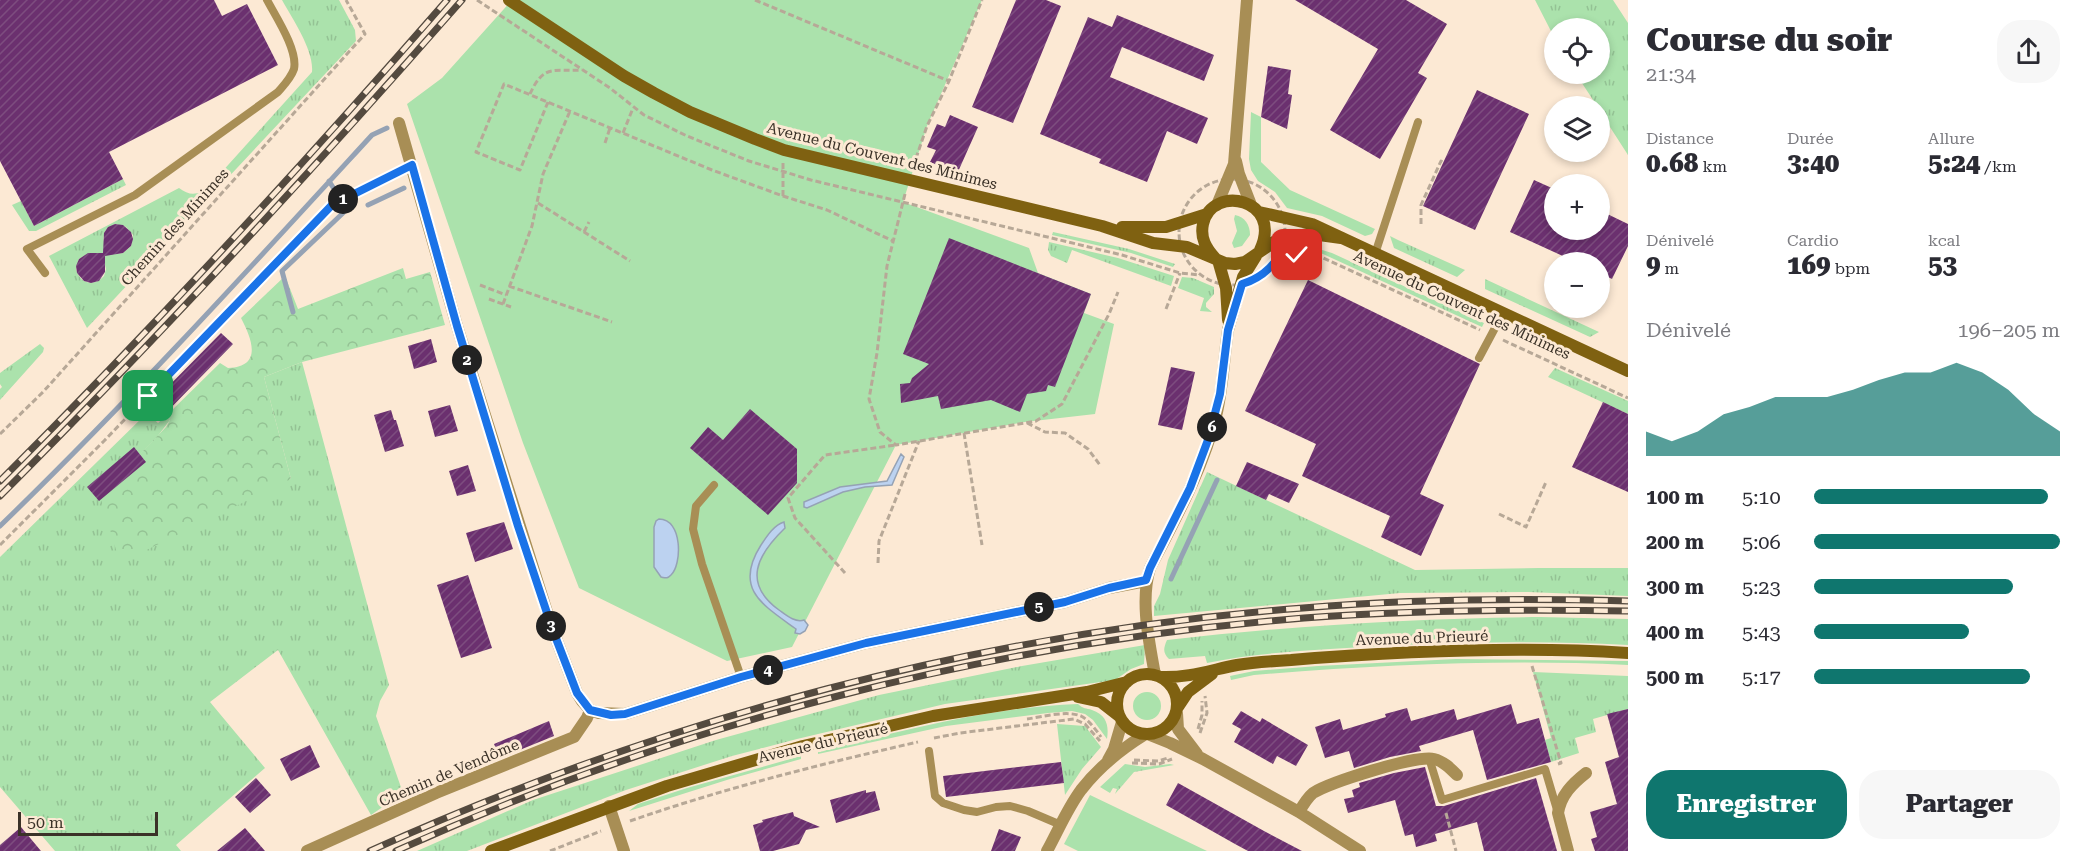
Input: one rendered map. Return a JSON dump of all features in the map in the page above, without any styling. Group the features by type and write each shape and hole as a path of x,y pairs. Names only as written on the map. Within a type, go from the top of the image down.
{"street":[{"name":"Avenue du Couvent des Minimes","path":"509,0 624,76 690,112 784,150 1102,226 1153,243 1181,246 1225,263 1245,262 1284,238 1312,234 1341,238"},
{"path":"1216,205 1228,180 1236,154 1247,0"},
{"path":"399,123 457,326 533,572 577,693 590,710 611,715 625,714 741,677 866,643 1065,602 1109,588 1146,580"},
{"path":"1185,747 1178,729 1174,690 1158,676 1150,646 1146,580 1198,469 1216,414 1228,330 1243,277 1260,251 1266,233 1265,226 1255,209 1237,166 1236,154"},
{"name":"Avenue du Couvent des Minimes","path":"1102,226 1154,228 1180,224 1207,214 1216,205 1233,200 1245,202 1255,209 1312,224 1628,371"},
{"path":"1207,214 1203,223 1203,240 1207,249 1217,259 1226,285 1228,330"},
{"name":"Avenue du Prieuré","path":"1158,676 1174,678 1239,665 1290,660 1432,652 1563,651 1628,654"},
{"name":"Avenue du Prieuré","path":"1177,710 1198,683 1218,670"},
{"path":"1116,751 1121,719 1118,697 1127,682 1137,676 1158,676"},
{"name":"Avenue du Prieuré","path":"491,851 609,806 722,768 862,732 962,711 1099,690 1127,682"},
{"name":"Avenue du Prieuré","path":"1058,696 1094,699 1107,706 1121,719"},
{"name":"Chemin de Vendôme","path":"307,851 436,793 574,737 590,710"},
{"path":"1047,851 1080,792 1116,751 1147,735 1167,728 1177,710"},
{"path":"1121,719 1132,731 1185,747 1299,812 1351,849"},
{"path":"1299,812 1310,795 1330,785 1418,759 1437,759 1457,775"},
{"path":"1568,851 1558,813 1565,793 1586,773"},
{"path":"609,806 624,851"}],"lane":[{"path":"45,273 27,249 135,195 278,92 288,81 295,60 292,49 267,0"},
{"path":"1375,254 1418,122"},
{"path":"1479,357 1503,313"},
{"path":"714,485 696,506 693,529 702,564 741,677"},
{"path":"929,751 935,796 939,801 971,811 1010,806 1061,825"},
{"path":"1429,758 1442,800 1545,769 1558,813"}],"path":[{"name":"Chemin des Minimes","path":"0,434 51,383 365,34 346,0"},
{"path":"755,0 949,81"},
{"path":"896,445 880,432 869,399 877,353 886,266 909,179 927,126 949,81 982,0"},
{"path":"530,94 539,78 549,71 582,70"},
{"path":"548,102 520,170 476,152 504,84 530,94 712,170 827,210 893,241"},
{"path":"623,133 633,108"},
{"path":"502,304 532,226 543,174 570,111"},
{"path":"605,144 610,128"},
{"path":"1421,224 1421,205 1441,161 1443,162"},
{"path":"0,545 105,441 326,211 344,198 412,165"},
{"path":"783,178 783,196"},
{"path":"1228,180 1243,180 1259,186 1272,197 1283,218 1284,238 1280,255 1260,277 1242,284 1226,285 1200,275 1188,262 1181,246 1180,224 1185,207 1196,193 1211,184 1228,180"},
{"path":"538,203 630,261"},
{"path":"584,232 589,222"},
{"name":"Avenue du Couvent des Minimes","path":"1280,255 1319,256 1628,398"},
{"path":"1167,309 1180,273"},
{"path":"480,285 506,295"},
{"path":"509,286 612,322"},
{"path":"845,573 795,518 788,498 825,455 1036,421 1062,404 1118,292"},
{"path":"489,299 511,307"},
{"path":"1025,422 1045,432 1065,433 1088,448 1100,465"},
{"path":"964,433 982,545"},
{"path":"878,563 879,541 919,441"},
{"path":"1499,514 1526,527 1546,482"},
{"path":"1522,666 1540,666"},
{"path":"1533,666 1561,763 1545,769"},
{"path":"1023,719 1078,715 1087,720 1116,751 1131,763 1149,765 1166,763 1200,734 1207,713 1206,700 1198,683"},
{"path":"1185,747 1201,722 1204,695"},
{"path":"933,739 960,733 1074,719 1085,724 1103,744 1116,751"},
{"path":"564,840 737,787 924,740"},
{"path":"1442,800 1455,851"},
{"path":"550,851 615,824"}],"green space":[{"path":"282,0 339,0 355,30 356,41 87,328 49,256 179,188 187,193 195,194 210,185 312,72 310,54","holes":["115,224 126,227 133,235 131,246 123,253 115,254 104,241 106,230","89,253 104,261 106,269 104,276 92,283 84,281 76,269 79,259"]},
{"path":"512,0 982,0 927,126 903,202 1029,248 1038,273 1091,294 1084,313 1114,324 1095,414 1025,422 896,445 792,647 727,661 579,588 523,443 407,104 442,78"},
{"path":"1535,0 1613,0 1628,23 1628,155 1610,127 1610,96 1590,96 1583,84 1610,84 1610,18 1544,18"},
{"path":"1251,112 1261,117 1261,162 1290,190 1375,229 1372,234 1365,236 1322,216 1287,208 1275,192 1258,181 1251,170 1249,159"},
{"path":"123,179 126,185 36,231 29,231 12,205 21,201 34,226"},
{"path":"1235,215 1246,222 1250,235 1242,246 1234,248 1232,243 1237,231"},
{"path":"1053,232 1129,249 1175,264 1173,267 1131,253 1052,235"},
{"path":"1390,236 1465,270 1457,277 1394,248"},
{"path":"1049,242 1118,258 1174,276 1171,286 1072,250 1067,263 1051,256 1048,250"},
{"path":"1309,246 1332,253 1484,323 1482,327 1323,254 1296,251 1298,248"},
{"path":"403,268 406,279 430,272 445,325 302,362 264,377 291,479 120,563 100,496 166,427 170,420 169,413 220,363 228,368 246,363 252,350 249,335 241,318 285,276 298,309"},
{"path":"1182,277 1193,278 1214,287 1214,294 1206,303 1206,307 1212,312 1200,311 1204,298 1178,288"},
{"path":"1485,279 1544,306 1544,316 1485,289"},
{"path":"1548,318 1569,318 1599,332 1590,337"},
{"path":"40,344 44,348 43,352 0,400 2,387 0,373"},
{"path":"302,362 389,685 380,701 376,716 403,793 371,815 278,650 210,702 265,768 176,845 181,851 55,851 0,787 0,557 147,413 158,423 169,413 170,420 157,437 100,496 291,479 264,377"},
{"path":"1555,368 1628,401 1628,414 1548,377"},
{"path":"1207,472 1415,570 1628,568 1628,596 1528,592 1400,593 1154,616 1154,606 1160,594 1168,560"},
{"path":"1540,617 1628,619 1628,645 1479,642 1404,645 1268,654 1207,663 1205,656 1169,659 1164,651 1167,640 1260,631 1400,621"},
{"path":"1145,645 1144,664 1131,669 1115,680 945,704 797,739 732,756 626,790 467,851 417,851 533,800 716,740 879,695 1022,666"},
{"path":"1456,659 1628,661 1628,665 1441,664 1254,675 1231,680 1230,676 1254,671 1318,666"},
{"path":"1533,672 1628,676 1628,709 1593,719 1596,732 1575,738 1579,753 1551,762 1545,740 1551,738"},
{"path":"1147,692 1157,696 1161,706 1157,716 1147,720 1137,716 1133,706 1137,696"},
{"path":"1078,704 1097,712 1104,718 1108,730 1107,739 1093,720 1085,714 1072,711 946,726 818,754 818,751 947,721 1012,710"},
{"path":"1057,724 1085,726 1101,747 1082,769 1065,795"},
{"path":"801,756 801,759 629,811 638,804 687,788"},
{"path":"1125,764 1145,767 1174,765 1134,772 1115,794 1117,789 1113,788 1110,793 1100,787"},
{"path":"1090,795 1207,851 1078,851 1064,844"}],"water":[{"path":"901,454 904,457 892,485 865,487 843,492 807,508 804,507 804,502 840,487 887,481"},
{"path":"659,519 673,526 678,543 675,570 666,578 661,577 654,567 654,527"},
{"path":"784,522 785,528 767,548 761,559 757,579 760,590 767,600 788,616 804,620 808,625 800,634 795,633 796,629 763,603 751,585 750,573 753,560 768,535"}],"building":[{"path":"0,0 214,0 222,16 247,4 278,65 109,152 123,179 34,226 0,161"},
{"path":"1016,0 1046,0 1061,6 1013,123 972,107"},
{"path":"1295,0 1406,0 1447,24 1418,73 1427,78 1380,159 1330,130 1378,49"},
{"path":"1117,15 1214,55 1204,81 1122,47 1110,77 1208,118 1197,144 1167,131 1147,182 1099,163 1101,159 1040,134 1088,17 1112,27"},
{"path":"1268,66 1291,70 1288,94 1292,95 1287,129 1261,117"},
{"path":"1477,90 1529,114 1475,230 1423,206"},
{"path":"950,115 978,127 957,174 930,162 936,150 927,147 937,124 945,127"},
{"path":"1534,180 1544,184 1544,240 1610,240 1610,215 1628,224 1628,246 1612,279 1610,278 1610,252 1554,252 1510,232"},
{"path":"115,224 123,225 131,232 133,239 131,246 123,253 105,256 105,272 99,281 91,283 84,281 77,273 76,266 79,259 88,253 103,253 104,233 108,227"},
{"path":"949,238 1091,294 1055,387 1048,385 1046,391 1027,394 1020,412 991,400 941,409 938,396 901,403 900,384 910,383 912,378 929,364 903,354"},
{"path":"1308,280 1480,364 1420,494 1444,505 1421,556 1381,537 1390,516 1302,476 1316,444 1245,411"},
{"path":"221,333 233,344 159,420 147,408"},
{"path":"431,339 437,362 414,369 408,346"},
{"path":"1171,367 1195,372 1182,430 1158,425"},
{"path":"1603,402 1628,414 1628,492 1572,467"},
{"path":"450,405 458,431 435,437 428,411"},
{"path":"750,409 797,449 797,483 768,515 690,448 708,427 723,440"},
{"path":"391,410 404,446 385,452 374,415"},
{"path":"134,447 146,462 99,501 87,487"},
{"path":"1247,462 1299,484 1289,503 1269,494 1266,500 1236,486"},
{"path":"468,465 476,491 457,496 449,471"},
{"path":"504,522 513,549 475,562 466,533"},
{"path":"468,575 492,648 461,658 437,585"},
{"path":"1511,704 1517,724 1539,718 1551,762 1487,780 1473,730 1419,746 1421,751 1390,757 1354,768 1349,751 1325,758 1315,727 1340,719 1343,730 1407,708 1411,721 1454,709 1457,720"},
{"path":"1628,709 1628,851 1595,851 1591,839 1597,837 1590,812 1617,804 1605,762 1619,757 1607,714"},
{"path":"1241,711 1260,722 1262,718 1308,745 1296,766 1277,756 1273,764 1234,742 1241,729 1232,724"},
{"path":"549,721 554,736 500,758 494,744"},
{"path":"310,745 320,767 291,781 280,759"},
{"path":"1061,762 1064,783 946,797 943,776"},
{"path":"1425,767 1436,806 1444,806 1536,778 1557,851 1484,851 1477,822 1435,834 1437,841 1416,847 1413,834 1405,836 1395,800 1348,813 1344,799 1354,797 1352,790 1360,787 1359,783"},
{"path":"256,778 271,795 250,813 235,797"},
{"path":"1178,783 1302,851 1248,851 1235,844 1166,805"},
{"path":"866,790 866,793 875,791 880,810 836,823 830,800"},
{"path":"793,812 794,816 820,827 806,830 799,844 773,851 760,851 753,825 763,822 762,820"},
{"path":"21,827 41,851 0,851 0,845"},
{"path":"245,828 265,851 217,851"},
{"path":"999,829 1021,837 1015,851 991,851"}],"waterway":[{"path":"0,526 142,382 372,135 387,128"},
{"path":"329,181 336,192"},
{"path":"368,205 404,188"},
{"path":"293,312 282,271 343,213"},
{"path":"1171,579 1217,480"}],"railway":[{"path":"0,481 228,244 447,0"},
{"path":"0,496 235,252 462,0"},
{"path":"370,851 482,803 595,760 710,722 826,689 944,661 1063,638 1183,620 1303,608 1465,600 1628,601"},
{"path":"396,851 504,805 615,764 726,727 840,696 955,669 1070,647 1187,630 1304,618 1466,611 1628,611"}],"route":[{"path":"148,396 332,205 412,165 457,326 518,526 552,628 577,693 590,710 611,715 625,714 702,688 866,643 1065,602 1109,588 1146,580 1190,488 1208,440 1220,394 1228,330 1242,284 1268,271 1280,255 1297,255"}]}
